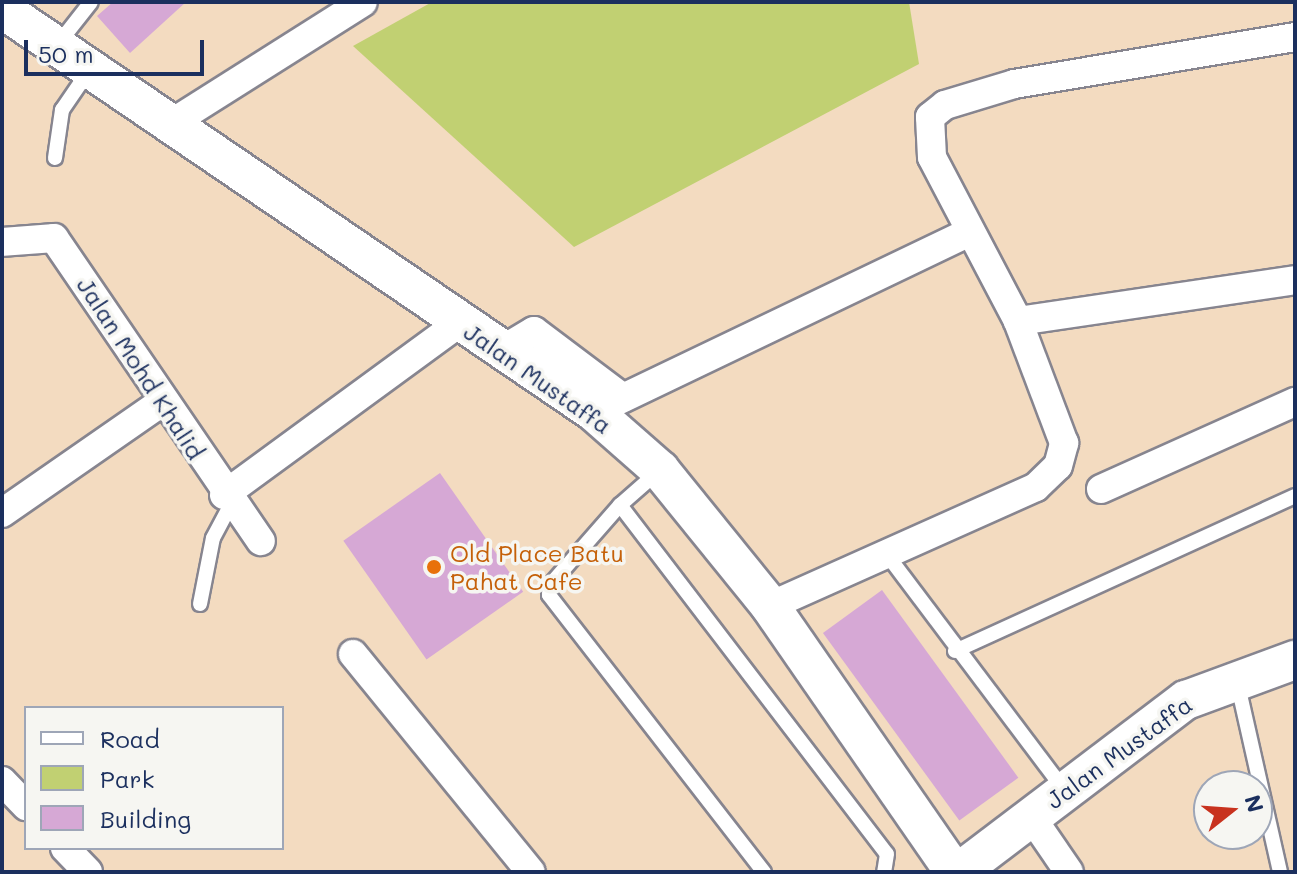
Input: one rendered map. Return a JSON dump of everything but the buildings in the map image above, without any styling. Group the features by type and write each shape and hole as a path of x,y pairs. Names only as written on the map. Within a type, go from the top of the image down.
{"street":[{"path":"175,121 363,2"},
{"name":"Jalan Mustaffa","path":"2,9 55,48 175,121 459,323 502,350 608,405 770,606 957,872 1032,818 1063,788 1186,700 1295,660"},
{"path":"770,606 888,556 1036,487 1058,466 1064,443 1018,321 967,233 926,137 930,117 945,105 1014,84 1295,37"},
{"path":"608,405 967,233"},
{"name":"Jalan Mohd Khalid","path":"2,242 54,238 228,499 261,541"},
{"path":"1018,321 1295,280"},
{"path":"228,499 459,323"},
{"path":"2,513 163,401"},
{"path":"1101,489 1295,402"},
{"path":"353,654 531,872"},
{"path":"2,781 24,804"},
{"path":"1032,818 1069,872"},
{"path":"67,850 88,872"}],"lane":[{"path":"55,48 91,2"},
{"path":"55,158 62,110 90,69"},
{"path":"660,470 620,505 549,595 764,872"},
{"path":"955,651 1295,496"},
{"path":"200,604 216,529 228,499"},
{"path":"620,505 887,854 884,872"},
{"path":"888,556 955,651 1063,788"},
{"path":"1237,681 1280,872"}],"green space":[{"path":"432,2 909,2 919,64 574,247 353,46"}],"place":[{"name":"Old Place Batu Pahat Cafe","path":"434,567"}]}
